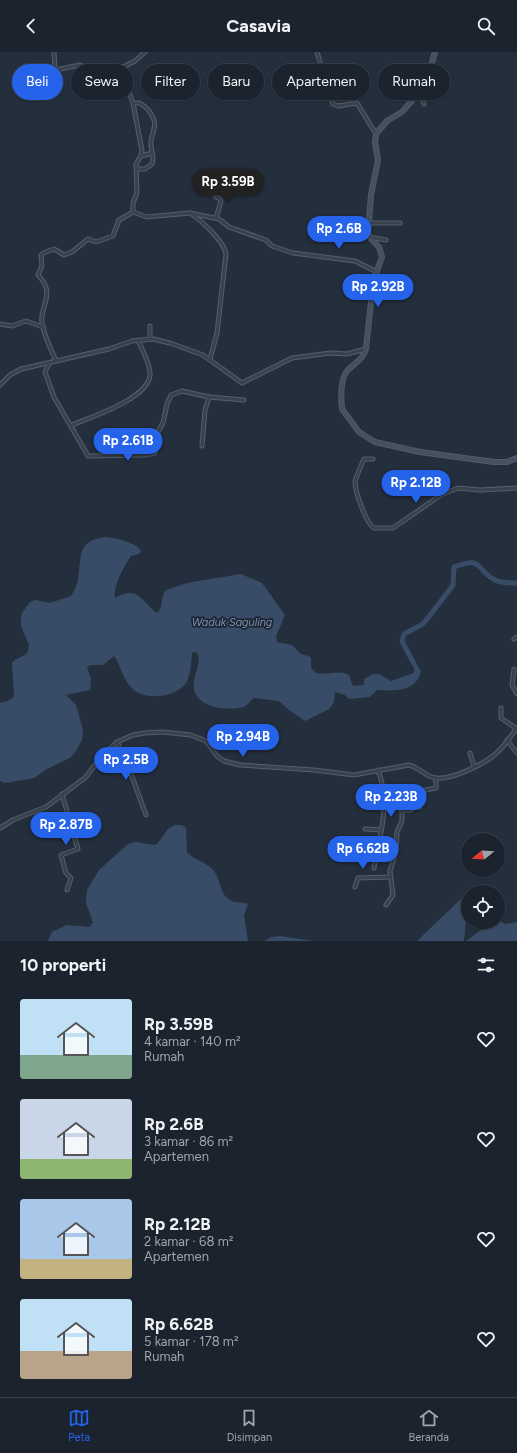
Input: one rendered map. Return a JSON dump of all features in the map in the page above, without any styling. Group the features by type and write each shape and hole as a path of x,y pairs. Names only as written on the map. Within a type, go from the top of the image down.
{"main road":[{"path":"431,64 434,52"},
{"path":"413,100 402,112 386,121 376,134 375,142 378,160 372,186 369,237 379,247 382,254 373,282 366,350 363,357 347,371 344,378 341,407 351,422 365,436 375,442 420,452 494,462 507,462 517,458"}],"street":[{"path":"54,52 55,64"},
{"path":"129,64 145,52"},
{"path":"317,52 325,73 324,80 333,104 338,106 357,103 376,134"},
{"path":"132,100 142,156"},
{"path":"423,100 424,104"},
{"path":"133,103 142,104 154,120 155,127 151,146 152,164 145,168 137,168"},
{"path":"133,212 133,203 137,193 137,162 142,156 152,153"},
{"path":"216,196 221,202 216,218"},
{"path":"56,362 43,327 42,319 47,299 44,283 38,275 42,266 41,256 43,253 54,249 64,255 72,252 88,239 96,242 113,236 119,220 133,212 147,216 190,213 216,218 223,221 230,227 266,240 272,246 293,253 355,260 377,272"},
{"path":"190,213 203,222 225,251 220,319 210,359"},
{"path":"369,223 400,223"},
{"path":"369,237 386,240"},
{"path":"0,324 12,326 26,321 43,327"},
{"path":"150,326 150,339"},
{"path":"0,385 14,373 29,367 49,364 138,340 150,339 170,342 210,359 236,380 244,383 292,358 331,353 347,354 366,350"},
{"path":"72,425 130,399 146,386 150,376 150,370 138,340"},
{"path":"49,364 45,369 49,385 56,402 72,425 81,444 90,457 151,454 156,452 155,437 163,423 167,404 172,395 182,391 209,397 244,400"},
{"path":"202,446 205,410 209,397"},
{"path":"374,459 364,459 355,482 362,507 370,525 374,528 393,528 441,495 458,488 486,490 517,488"},
{"path":"514,668 512,686 517,694"},
{"path":"0,828 13,820 46,807 86,777 101,757 117,742 133,735 163,732 185,734 206,741 217,756 234,765 314,770 350,775 365,774 378,770 411,766 426,775 436,778 447,778 492,757 517,728 502,719 501,708"},
{"path":"507,740 517,753"},
{"path":"117,742 126,760 146,816"},
{"path":"470,752 474,766"},
{"path":"374,868 382,830 385,799 383,785 378,770"},
{"path":"386,905 393,892 390,877 396,851 397,832 402,821 402,810 411,810 413,807 420,807 421,791 436,788 436,778"},
{"path":"62,794 78,849 61,855 66,873 70,878 67,890"},
{"path":"365,829 382,830"},
{"path":"355,888 358,878 390,877"}],"water":[{"name":"Waduk Saguling","path":"106,537 120,539 135,545 141,551 139,554 131,556 126,565 115,589 115,598 123,594 135,594 157,613 161,608 163,596 166,590 187,583 241,574 262,583 285,615 276,636 277,642 292,645 301,654 311,657 311,668 316,673 345,673 349,675 354,686 364,685 364,679 373,674 379,674 391,681 414,673 414,668 409,659 412,657 421,671 419,678 410,687 397,690 377,690 370,697 349,699 345,695 335,692 334,702 329,709 305,721 279,701 254,698 245,706 229,709 214,707 207,704 201,700 194,689 194,680 199,660 196,652 192,653 191,667 187,681 177,691 162,696 147,695 134,690 124,677 114,656 103,665 90,665 87,668 91,678 90,690 66,695 76,705 83,730 82,740 70,758 47,769 34,778 5,783 0,781 0,703 8,701 14,697 12,663 27,653 29,645 21,626 22,613 30,602 36,600 50,603 71,596 76,587 82,551 86,545 94,540"},
{"path":"175,825 182,825 186,828 187,852 208,866 214,872 226,897 232,901 248,904 244,915 248,941 48,941 52,932 67,925 90,927 93,922 86,903 87,890 99,870 128,844 135,842 154,845 157,844 168,829"},
{"path":"461,899 461,929 465,929 464,941 417,941"},
{"path":"517,922 517,941 466,941 482,929 505,929 505,924"},
{"path":"280,936 313,941 264,941 271,937"}],"waterway":[{"path":"413,662 402,641 404,634 423,624 448,592 453,585 454,567 475,563 488,576 495,580 517,583"}]}
